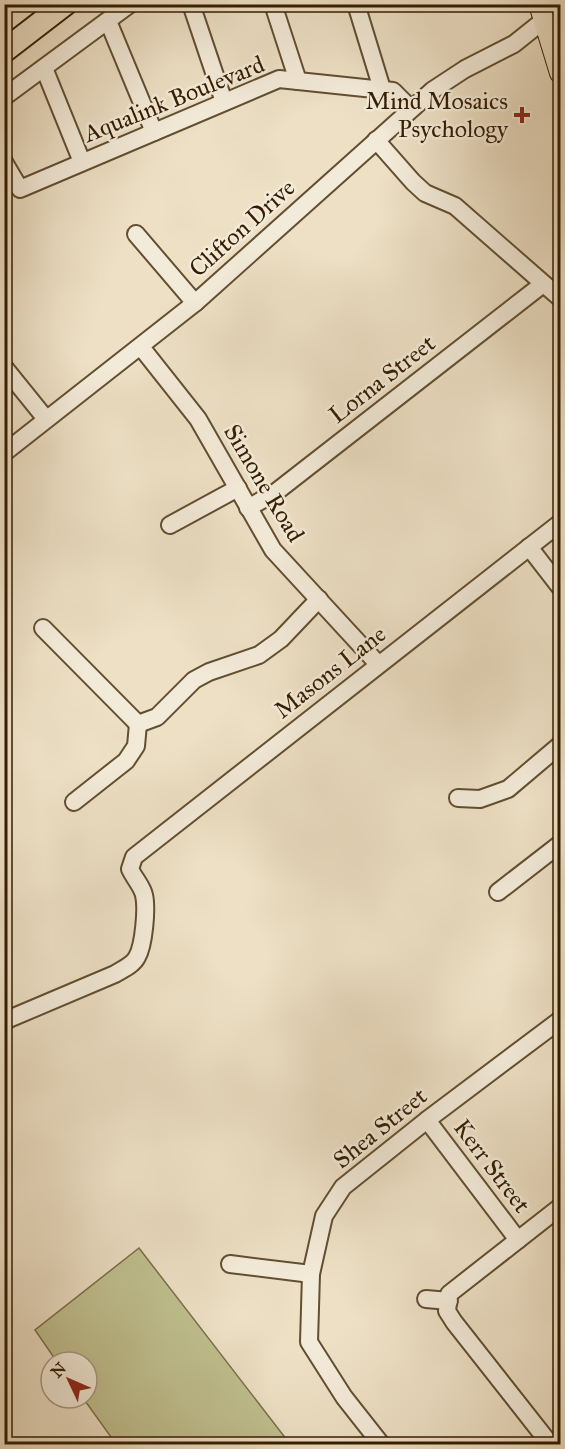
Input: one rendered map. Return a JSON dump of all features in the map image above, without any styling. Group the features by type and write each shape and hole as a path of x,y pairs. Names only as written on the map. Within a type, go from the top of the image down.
{"highway":[{"path":"4,36 42,4"},
{"path":"4,51 65,4"}],"main road":[{"path":"551,22 561,73"}],"street":[{"path":"4,97 130,4"},
{"path":"191,4 224,102"},
{"path":"273,4 298,81"},
{"path":"356,4 382,89"},
{"path":"108,21 154,132"},
{"name":"Clifton Drive","path":"4,453 195,303 433,90 465,69 551,22"},
{"path":"44,68 82,162"},
{"name":"Aqualink Boulevard","path":"4,162 20,189 279,79 393,91 411,109"},
{"path":"376,140 425,193 455,206 561,298"},
{"path":"136,234 195,303"},
{"name":"Lorna Street","path":"248,508 276,492 543,284"},
{"name":"Simone Road","path":"141,347 198,419 273,550 378,664"},
{"path":"4,367 46,418"},
{"path":"170,525 238,488"},
{"name":"Masons Lane","path":"4,1021 115,974 136,959 141,949 145,904 144,892 130,869 131,862 144,848 561,523"},
{"path":"529,547 561,587"},
{"path":"138,724 157,717 194,680 209,672 259,655 280,639 319,599"},
{"path":"44,628 138,724 136,746 126,761 74,802"},
{"path":"458,798 480,799 508,789 561,745"},
{"path":"498,892 561,844"},
{"name":"Shea Street","path":"381,1444 344,1397 309,1342 311,1274 324,1216 343,1187 427,1120 561,1020"},
{"name":"Kerr Street","path":"427,1120 518,1240"},
{"path":"550,1444 447,1311 449,1294 561,1207"},
{"path":"230,1264 311,1274"},
{"path":"426,1299 448,1301"}],"green space":[{"path":"139,1248 290,1444 116,1444 92,1410 99,1410 99,1350 49,1350 35,1330"}],"place":[{"name":"Mind Mosaics Psychology","path":"522,115"}]}
